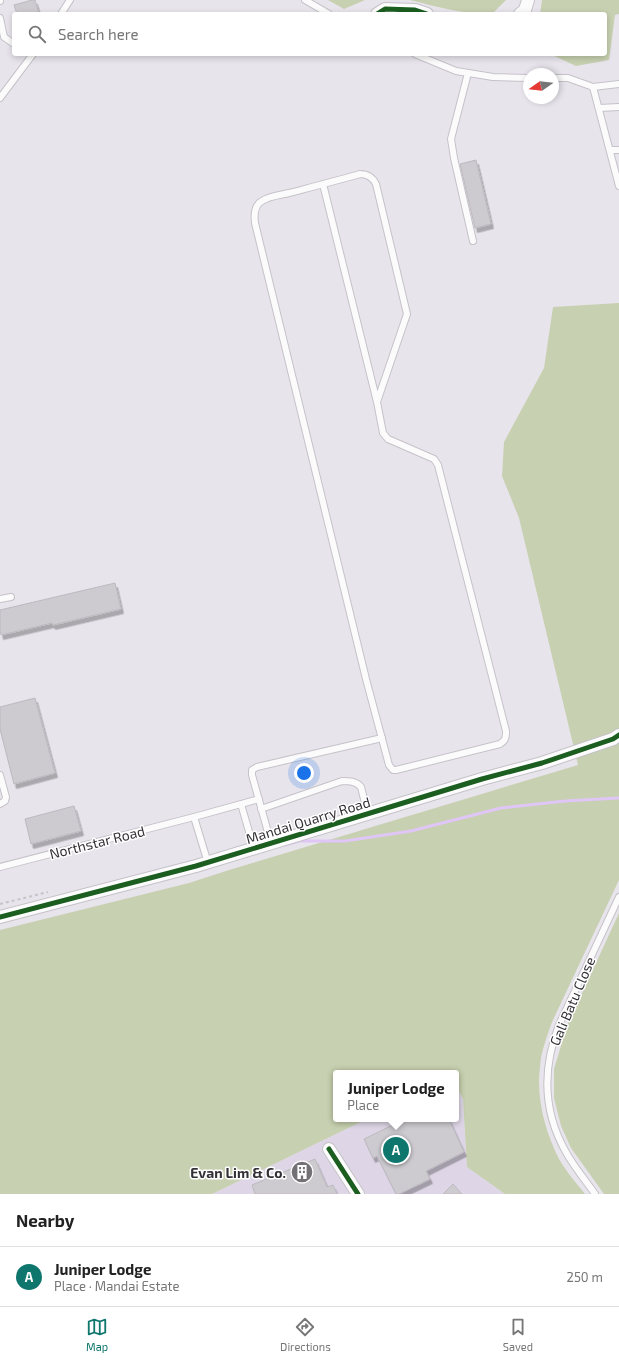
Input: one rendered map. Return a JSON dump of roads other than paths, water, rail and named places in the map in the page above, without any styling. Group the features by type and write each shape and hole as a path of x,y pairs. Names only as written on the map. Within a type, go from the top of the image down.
{"street":[{"path":"522,12 525,10 528,0"},
{"path":"381,12 386,9 415,10 421,12"},
{"name":"Mandai Quarry Road","path":"0,917 208,863 542,763 613,739 619,735"},
{"path":"329,1149 358,1194"}],"lane":[{"path":"62,12 70,0"},
{"path":"305,0 326,12"},
{"path":"0,18 2,37 12,43"},
{"path":"0,98 30,56"},
{"path":"420,56 456,71 493,78 523,78"},
{"path":"468,73 451,139 473,241"},
{"path":"559,78 568,78 593,87 619,84"},
{"path":"593,87 619,186"},
{"path":"599,108 619,107"},
{"path":"610,150 619,150"},
{"path":"323,184 377,402 383,433 388,439 434,459 438,465 506,731 506,738 500,744 396,770 393,770 389,765 364,671 255,223 254,214 261,201 323,184 364,174 374,180 407,314 377,402"},
{"path":"0,600 11,597"},
{"path":"271,843 258,799 252,770 257,767 382,738"},
{"path":"0,775 6,796 2,803"},
{"path":"261,809 342,781 348,781 358,783 361,786 368,815"},
{"name":"Northstar Road","path":"0,867 258,799"},
{"path":"241,804 254,849"},
{"path":"194,817 208,863"},
{"name":"Gali Batu Close","path":"595,1194 567,1154 554,1128 547,1097 547,1067 552,1044 559,1025 619,897"}],"waterway":[{"path":"285,845 299,841 345,841 411,831 501,808 565,801 619,798"}],"place":[{"name":"Juniper Lodge","path":"396,1150"},
{"name":"Evan Lim & Co.","path":"302,1172"}]}
